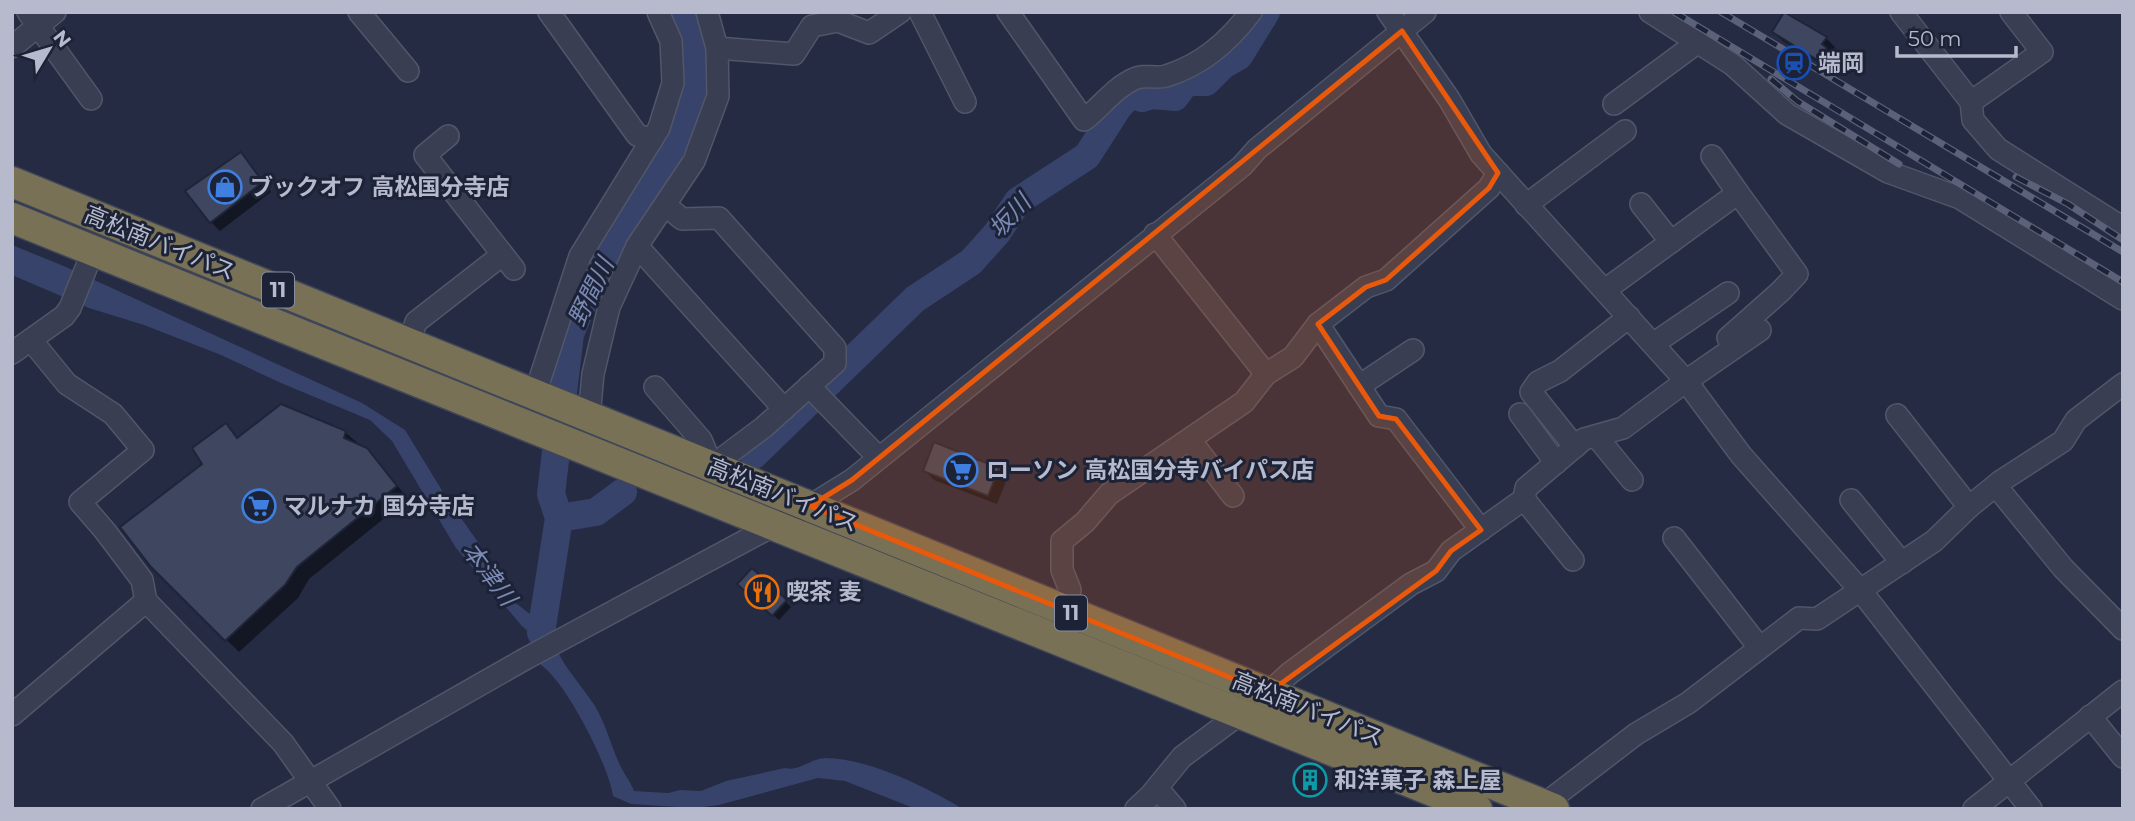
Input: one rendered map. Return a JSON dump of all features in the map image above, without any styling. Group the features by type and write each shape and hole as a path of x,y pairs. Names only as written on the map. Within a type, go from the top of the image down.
{"highway":[{"name":"高松南バイパス","path":"12,182 1545,807"},
{"name":"高松南バイパス","path":"12,218 88,262 540,429 1477,809"}],"street":[{"path":"12,47 33,19 55,12"},
{"path":"359,12 408,71"},
{"path":"549,12 637,135 652,140"},
{"path":"539,396 580,256 659,128 673,83 671,41 658,12"},
{"path":"589,417 593,374 609,307 637,246 694,161 719,96 718,48 707,12"},
{"path":"718,48 794,54 812,26 835,17 869,33 900,12"},
{"path":"920,12 965,102"},
{"path":"1008,12 1084,120 1120,87 1137,76 1163,77 1198,64 1232,36 1251,12"},
{"path":"1388,12 1449,99 1481,154 1682,376 1741,455 1861,591 2031,809"},
{"path":"262,809 524,659 810,506 852,480 1242,166 1257,149 1425,12"},
{"path":"1650,12 1733,65 1787,114 1888,172 1960,198 2123,299"},
{"path":"1901,12 1972,102 1973,120 1998,149 2123,228"},
{"path":"1972,102 2042,52 2011,12"},
{"path":"33,19 91,99"},
{"path":"1614,104 1698,43"},
{"path":"1526,205 1625,131"},
{"path":"409,343 416,322 508,262 425,155 449,136"},
{"path":"1136,809 1182,758 1268,693 1290,673 1412,584 1436,571 1451,551 1524,499 1526,488 1584,439 1623,428 1782,292 1797,274 1712,156"},
{"path":"1063,609 1070,590 1062,570 1062,541 1085,522 1109,494 1244,402 1266,374 1293,357 1318,324 1366,287 1386,280 1489,188 1498,173"},
{"path":"1605,290 1738,193"},
{"path":"1641,204 1671,242"},
{"path":"655,387 701,440 712,466 764,427 783,409 816,393 835,363 835,348 719,218 682,219 665,205"},
{"path":"1155,234 1266,374"},
{"path":"637,246 783,409"},
{"path":"12,353 64,316 72,304 88,262"},
{"path":"1653,344 1728,293"},
{"path":"1575,447 1531,392 1538,382 1560,371 1629,317"},
{"path":"1318,324 1379,416 1396,419 1481,530"},
{"path":"1682,376 1760,330"},
{"path":"31,340 67,384 113,414 143,450 80,502 106,531 142,580 146,601 283,743 330,809"},
{"path":"1359,386 1413,350"},
{"path":"1545,807 1636,734 1688,703 1799,618 1817,619 1934,541 1969,507 1996,486 2063,442 2076,420 2123,384"},
{"path":"816,393 878,457"},
{"path":"1520,414 1556,463"},
{"path":"1897,415 1969,507"},
{"path":"1596,436 1632,480"},
{"path":"1190,440 1233,496"},
{"path":"1996,486 2063,568 2123,629"},
{"path":"1524,499 1573,559"},
{"path":"1851,500 1902,563"},
{"path":"1674,538 1759,647"},
{"path":"12,715 146,601"},
{"path":"1974,809 2123,691"},
{"path":"2090,716 2123,757"},
{"path":"285,809 312,782"},
{"path":"1157,788 1175,809"}],"highlighted area":[{"path":"1402,31 1498,173 1489,188 1386,280 1366,287 1318,324 1379,416 1396,419 1481,530 1451,551 1436,571 1268,693 810,506 852,480"}],"water":[{"name":"本津川","path":"12,245 66,267 362,403 405,430 446,497 483,549 486,564 503,593 535,618 547,618 559,654 597,710 634,791 701,791 726,781 795,768 826,758 861,763 879,769 915,783 963,809 916,809 845,781 818,778 719,805 694,808 631,804 613,796 604,765 585,726 562,688 541,665 535,638 456,548 392,441 370,420 221,355 144,325 89,308 12,275"}],"building":[{"path":"1784,12 1827,37 1822,44 1827,48 1819,61 1772,32"},
{"name":"ブックオフ 高松国分寺店","path":"241,152 263,182 210,223 185,191"},
{"name":"マルナカ 国分寺店","path":"281,404 346,431 344,438 367,448 397,486 297,567 285,585 225,641 151,567 120,527 202,464 192,448 226,423 237,438"},
{"name":"ローソン 高松国分寺バイパス店","path":"934,442 999,468 988,496 923,471"},
{"name":"喫茶 麦","path":"752,568 787,600 772,616 737,584"},
{"name":"和洋菓子 森上屋","path":"1305,770 1324,786 1316,795 1308,789 1300,774"}],"waterway":[{"name":"野間川","path":"541,633 559,518 551,494 570,334 593,279 667,157 692,102 696,65 683,12"},
{"name":"坂川","path":"754,455 915,299 971,262 997,233 1018,201 1087,156 1119,106 1132,93 1142,98 1152,95 1175,97 1186,82 1206,82 1223,65 1239,56 1266,12"},
{"name":"坂川","path":"559,518 596,512 623,492"}],"railway":[{"path":"1674,12 2123,282"},
{"path":"1721,12 2123,252"},
{"path":"1771,79 1797,101 1899,164"},
{"path":"2016,177 2068,204 2123,240"}],"place":[{"name":"端岡","path":"1794,63"},
{"name":"ブックオフ 高松国分寺店","path":"225,187"},
{"name":"ローソン 高松国分寺バイパス店","path":"961,470"},
{"name":"マルナカ 国分寺店","path":"259,506"},
{"name":"喫茶 麦","path":"762,592"},
{"name":"和洋菓子 森上屋","path":"1310,780"}]}
